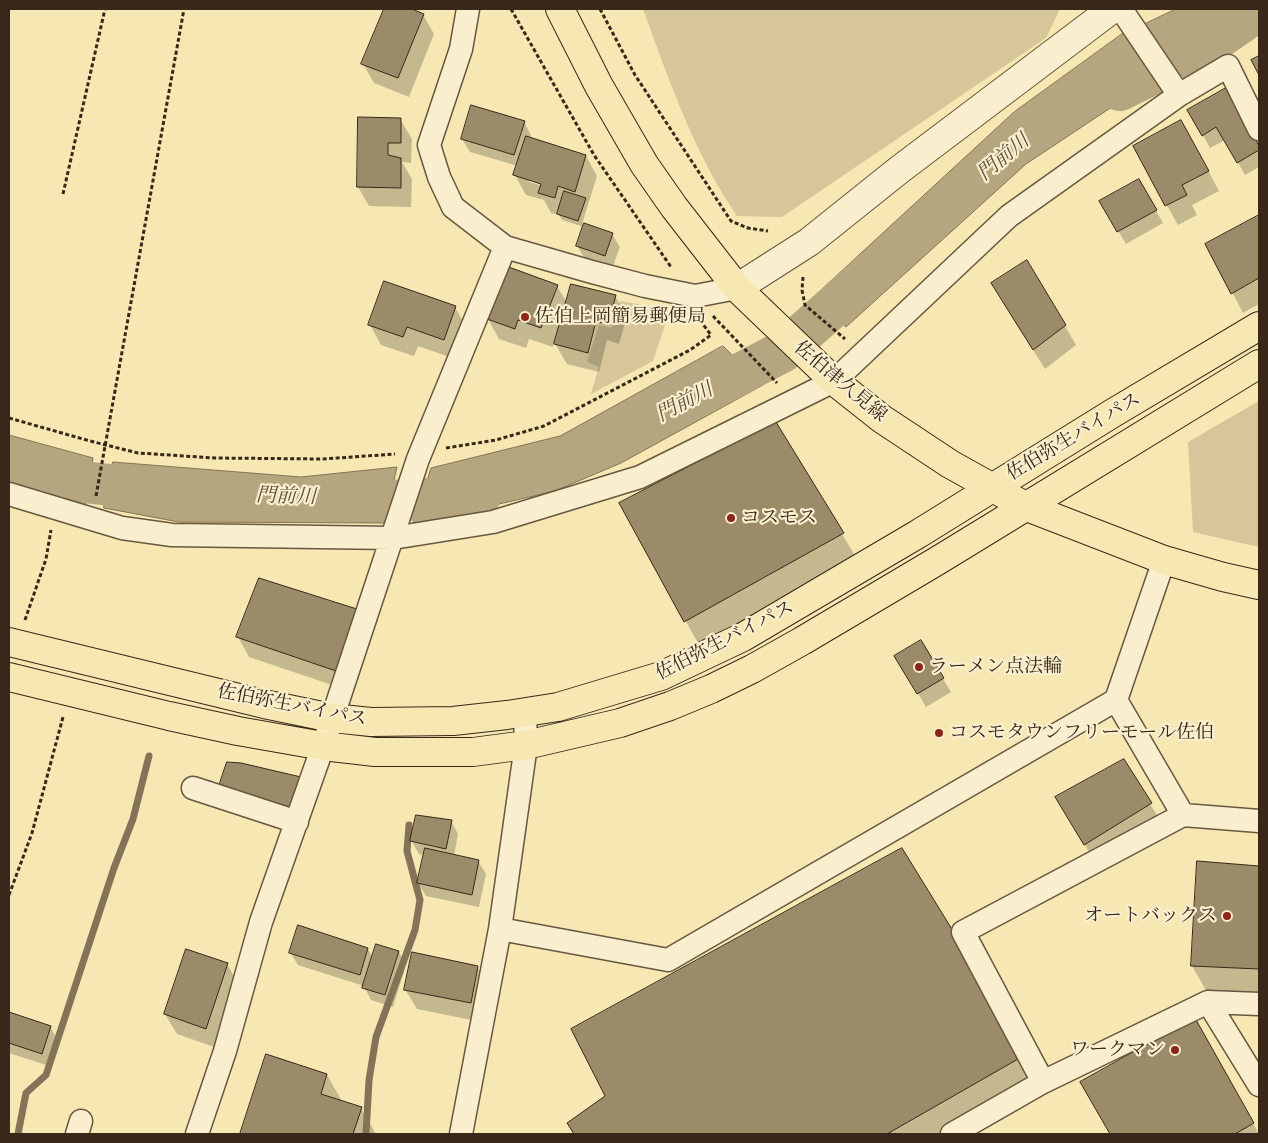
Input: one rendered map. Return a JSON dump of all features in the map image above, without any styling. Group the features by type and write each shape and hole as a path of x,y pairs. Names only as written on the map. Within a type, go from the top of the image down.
{"main road":[{"name":"佐伯津久見線","path":"560,9 599,86 644,164 702,244 737,288 758,310 834,381 890,424 950,464 1026,506 1164,560 1259,585"},
{"name":"佐伯弥生バイパス","path":"13,643 264,704 332,718 371,722 453,721 558,707 652,679 743,637 918,534 992,487 1259,326"},
{"name":"佐伯弥生バイパス","path":"9,677 170,716 323,746 375,752 473,752 526,745 620,723 670,706 711,689 802,641 1259,364"}],"street":[{"path":"468,9 461,49 429,145 439,177 453,207 506,247 699,301 737,288 809,242 899,170 1120,11 1179,95"},
{"path":"9,494 122,528 172,535 394,532 492,522 640,476 834,381 1009,216 1179,95 1228,66 1259,129"},
{"path":"197,1134 225,1051 261,922 323,746 420,455 506,247"},
{"path":"500,929 668,960 1116,700 1164,560"},
{"path":"1116,700 1182,815"},
{"path":"461,1134 500,929 526,745 526,712"},
{"path":"193,788 296,822"},
{"path":"1044,1082 963,932 1182,815 1259,822"},
{"path":"1208,1002 1259,1085"},
{"path":"952,1134 1044,1082 1208,1002 1259,1004"}],"path":[{"path":"63,194 105,9"},
{"path":"95,500 184,9"},
{"path":"511,9 594,155 666,262 699,301 774,381"},
{"path":"600,9 635,75 731,221 748,228 768,231"},
{"path":"804,271 802,290 805,305 847,341"},
{"path":"9,418 106,447 138,453 215,458 323,459 420,455 496,440 544,426 690,350 712,335 698,317 699,301"},
{"path":"13,643 46,559 54,508"},
{"path":"9,896 32,833 64,714"}],"shaded area":[{"path":"643,9 1060,9 1046,38 782,217 737,216 695,142"},
{"path":"620,301 670,310 653,361 591,394 599,367 587,362 599,325 611,328"},
{"path":"1259,401 1259,547 1193,532 1188,442"}],"water":[{"path":"1176,9 1256,9 1168,66 1143,25"},
{"path":"1125,32 1154,79 1026,164 846,327 820,304 821,290 1014,112"},
{"path":"723,346 763,385 621,463 555,491 413,524 431,468 560,436"},
{"path":"9,435 93,458 85,507 9,481"},
{"path":"113,462 301,477 397,467 384,523 179,522 104,508"}],"building":[{"path":"384,9 412,9 424,14 398,78 361,64"},
{"path":"1259,56 1259,75 1251,60"},
{"path":"1226,88 1259,146 1259,150 1237,163 1216,127 1202,136 1187,110"},
{"path":"471,105 525,121 514,155 461,139"},
{"path":"358,117 401,118 401,143 388,143 388,155 401,158 401,188 357,187"},
{"path":"1181,120 1209,171 1182,185 1187,195 1165,206 1133,146"},
{"path":"526,136 586,155 575,192 558,186 555,198 538,193 541,184 513,175"},
{"path":"1139,179 1157,210 1117,232 1099,201"},
{"path":"564,191 586,198 578,221 557,214"},
{"path":"1259,215 1259,278 1231,294 1205,244"},
{"path":"584,223 613,233 605,256 576,246"},
{"path":"1027,260 1066,325 1033,350 991,283"},
{"path":"506,266 558,285 541,328 518,320 515,329 487,319"},
{"path":"384,281 456,306 444,340 407,327 403,337 368,325"},
{"path":"571,284 616,295 608,325 596,321 588,353 554,344"},
{"name":"コスモス","path":"776,422 844,533 684,622 619,503"},
{"path":"259,578 360,610 339,672 236,637"},
{"name":"ラーメン点法輪","path":"921,640 944,678 917,694 894,656"},
{"path":"1124,759 1152,803 1084,845 1055,797"},
{"path":"227,762 241,763 301,777 292,808 219,786"},
{"path":"416,815 452,820 446,849 410,841"},
{"path":"425,848 479,860 472,895 417,883"},
{"path":"902,848 950,926 1018,1059 887,1134 574,1134 567,1123 605,1096 571,1029"},
{"name":"オートバックス","path":"1197,861 1259,866 1259,969 1191,966"},
{"path":"298,925 368,948 360,975 289,953"},
{"path":"376,944 399,951 385,995 362,988"},
{"path":"186,949 228,963 206,1029 164,1014"},
{"path":"412,952 478,966 471,1003 404,990"},
{"path":"9,1012 51,1026 42,1054 9,1043"},
{"name":"ワークマン","path":"1195,1018 1254,1123 1235,1134 1110,1134 1080,1082"},
{"path":"266,1054 327,1074 321,1094 362,1107 353,1134 240,1134"}],"waterway":[{"name":"門前川","path":"1120,90 1201,50 1259,10"},
{"name":"門前川","path":"696,397 782,352 871,273"},
{"name":"門前川","path":"9,463 83,482 165,491"},
{"name":"門前川","path":"331,499 392,501 480,496"},
{"path":"18,1134 26,1093 46,1075 114,868 133,819 149,756"},
{"path":"366,1134 369,1080 376,1037 415,930 420,900 407,851 409,825"}],"place":[{"name":"佐伯上岡簡易郵便局","path":"525,317"},
{"name":"コスモス","path":"731,518"},
{"name":"ラーメン点法輪","path":"919,667"},
{"name":"コスモタウンフリーモール佐伯","path":"939,733"},
{"name":"オートバックス","path":"1227,916"},
{"name":"ワークマン","path":"1175,1050"}]}
